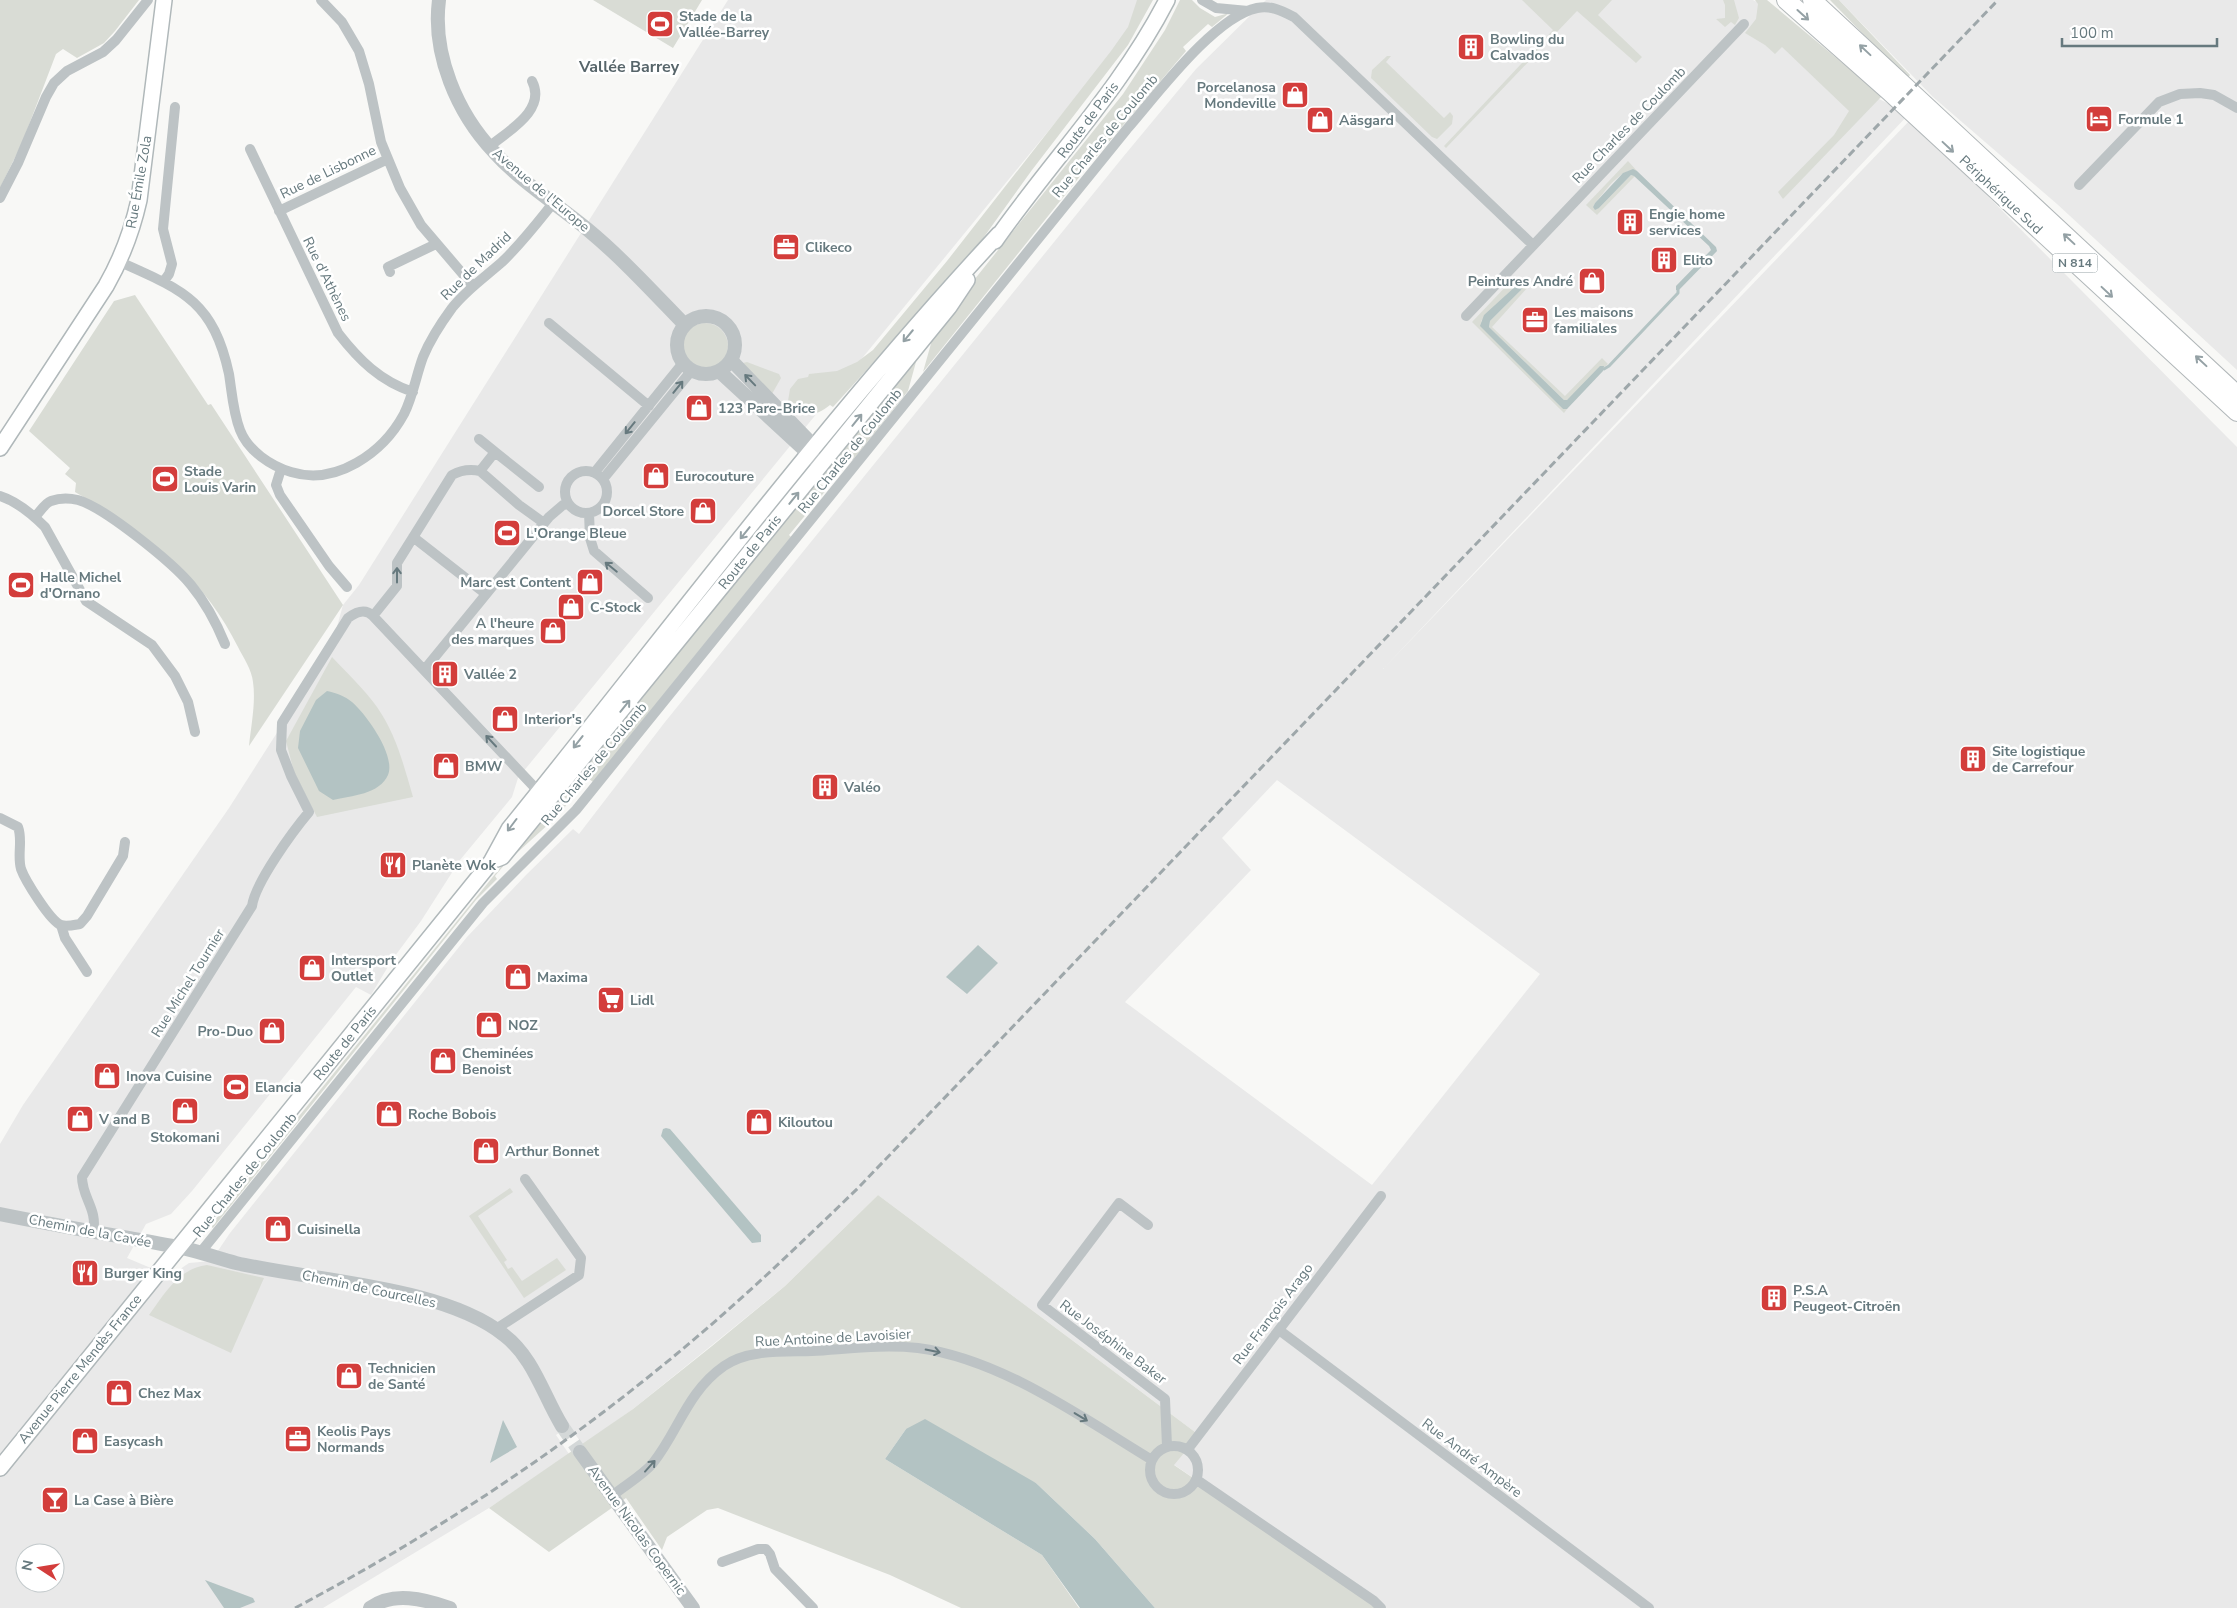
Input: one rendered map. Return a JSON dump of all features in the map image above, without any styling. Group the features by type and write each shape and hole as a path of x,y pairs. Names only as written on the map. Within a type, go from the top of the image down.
{"highway":[{"name":"Périphérique Sud","path":"1786,0 1890,92 2237,412"},
{"name":"Périphérique Sud","path":"1812,0 2237,394"}],"main road":[{"name":"Rue Émile Zola","path":"0,448 106,286 120,262 132,230 139,200 164,0"},
{"name":"Route de Paris","path":"491,862 502,857 539,811 940,298 1000,234 1113,89 1149,35 1167,0"},
{"name":"Route de Paris","path":"179,1247 491,862 509,829 655,644 818,456"},
{"name":"Avenue Pierre Mendès France","path":"0,1468 179,1247"}],"street":[{"path":"0,198 54,83 67,71 103,52 116,40 148,0"},
{"name":"Avenue de l'Europe","path":"439,0 437,26 451,84 471,122 489,147 503,162 603,243 684,325"},
{"path":"1202,0 1207,4 1226,10 1249,11"},
{"name":"Rue de Lisbonne","path":"327,2 352,36 359,51 369,84 377,129 409,206 436,244 473,286"},
{"name":"Rue Charles de Coulomb","path":"200,1252 483,903 576,810 1128,129 1192,54 1221,28 1264,4 1279,4 1533,245"},
{"name":"Rue Charles de Coulomb","path":"1466,316 1744,24"},
{"path":"489,147 532,110 536,100 536,88 532,81"},
{"path":"2079,185 2158,102 2180,94 2200,93 2214,95 2237,108"},
{"path":"164,281 169,274 172,264 163,229 175,107"},
{"name":"Rue d'Athènes","path":"250,149 338,333 354,354 377,375 413,392"},
{"name":"Rue de Lisbonne","path":"279,211 388,159"},
{"name":"Rue de Madrid","path":"282,469 305,475 318,475 342,470 372,452 393,430 403,415 432,338 453,307 473,286 513,251 554,202"},
{"path":"390,272 388,267 436,244"},
{"path":"120,262 164,281 186,294 202,310 216,333 224,355 233,407 240,432 254,450 282,469 276,485 280,495 329,566 347,587"},
{"path":"700,316 712,316 722,320 730,328 735,338 735,352 731,360 720,371 708,374 687,367 678,353 677,341 684,325 700,316"},
{"path":"549,323 649,406"},
{"path":"731,360 818,456"},
{"path":"599,475 649,406 687,367"},
{"path":"599,475 687,367"},
{"path":"720,371 785,434 818,456"},
{"path":"479,440 539,487"},
{"path":"480,471 496,452"},
{"path":"539,811 541,799 539,792 374,616 397,586 397,563 452,475 465,470 480,471 519,505 544,523"},
{"path":"581,470 599,475 607,492 604,502 598,509 589,513 577,511 568,504 564,490 569,477 581,470"},
{"path":"0,496 35,517 45,527 86,601 152,645 176,676 188,702 195,732"},
{"path":"35,517 50,502 68,499 80,500 101,512 155,552 189,583 205,604 225,644"},
{"path":"425,669 544,523 563,505 568,504"},
{"path":"589,513 590,538 594,551 648,598"},
{"path":"413,537 486,594"},
{"name":"Rue Michel Tournier","path":"93,1232 96,1218 82,1185 82,1177 252,906 253,898 270,869 299,824 310,812 291,776 281,750 282,724 342,624 357,612 366,611 374,616"},
{"path":"0,818 18,827 21,834 20,867 25,879 53,919 61,925 65,938 87,972"},
{"path":"61,925 80,924 87,916 123,856 125,842"},
{"path":"496,1329 579,1275 581,1258 525,1178"},
{"name":"Rue François Arago","path":"1188,1449 1381,1196"},
{"name":"Rue Joséphine Baker","path":"1148,1225 1119,1203 1042,1305 1165,1399 1168,1446"},
{"name":"Chemin de la Cavée","path":"0,1214 179,1247"},
{"name":"Chemin de Courcelles","path":"179,1247 236,1263 429,1300 463,1313 496,1329 514,1343 528,1361 562,1426"},
{"name":"Rue André Ampère","path":"1279,1330 1649,1608"},
{"name":"Rue Antoine de Lavoisier","path":"612,1496 649,1468 666,1445 686,1407 716,1373 735,1360 771,1353 894,1347 918,1348 949,1355 1009,1377 1152,1460"},
{"path":"1174,1445 1188,1449 1198,1463 1196,1480 1187,1491 1174,1495 1167,1494 1156,1486 1152,1480 1150,1473 1152,1460 1161,1449 1168,1446 1174,1445"},
{"name":"Avenue Nicolas Copernic","path":"580,1452 693,1608"},
{"path":"1196,1480 1374,1601 1381,1608"},
{"path":"722,1562 758,1549 766,1549 775,1568 813,1608"},
{"path":"370,1608 381,1601 398,1598 428,1602 450,1608"}],"shaded area":[{"path":"0,0 139,0 104,43 77,58 63,49 56,54 22,143 0,188"},
{"name":"Stade de la Vallée-Barrey","path":"593,0 702,0 673,48"},
{"path":"728,0 1149,0 1141,18 518,778 512,797 460,860 421,921 392,960 371,995 356,987 192,1191 171,1214 146,1224 127,1258 170,1276 189,1263 211,1261 230,1233 467,937 573,829 579,834 665,722 1123,157 1196,69 1266,0 1753,0 1759,3 1879,99 1909,114 1383,669 1911,119 2237,447 2237,1608 1381,1608 1374,1601 1173,1464 1199,1435 878,1195 785,1286 633,1409 583,1445 569,1426 556,1435 569,1454 489,1508 323,1608 0,1608 0,1144 23,1105 229,808 331,648 343,605 359,585","holes":["1277,780 1540,974 1372,1185 1125,1002 1251,870 1222,838"]},
{"path":"1137,0 1153,0 1128,45 1032,170 971,255 833,407 830,405 819,412 807,415 796,412 791,408 788,401 790,389 798,379 808,377 809,374 837,371 857,362 873,350 947,261 1111,51 1128,27"},
{"path":"1180,0 1192,0 1200,8 1215,17 1229,13 1212,27 1208,24 1183,47 1186,51 1085,170 923,372 934,333 942,320 1123,94 1165,30"},
{"path":"1522,0 1612,0 1598,15 1642,57 1636,63 1577,11 1446,148 1444,146 1553,30"},
{"path":"1723,0 1734,0 1739,18 1735,25 1731,22 1725,27 1716,19 1725,18"},
{"path":"1755,0 1767,0 1882,96 1783,199 1778,192 1834,135 1849,111 1782,47 1775,54 1765,45 1745,33 1756,19 1758,4"},
{"path":"1830,0 1839,0 1910,75 1907,79"},
{"path":"1839,0 2237,0 2237,370 2057,204 1933,97"},
{"path":"1387,56 1391,56 1386,62 1444,118 1450,112 1453,116 1452,124 1437,139 1432,137 1371,78 1372,70"},
{"path":"1628,161 1637,171 1625,172 1619,176 1593,207 1599,208 1631,175 1635,176 1597,215 1586,205"},
{"path":"1633,169 1716,247 1717,251 1679,290 1676,290 1676,286 1711,250 1709,246 1634,176 1631,175 1599,208 1595,210 1593,207 1623,173"},
{"path":"1519,279 1528,287 1492,327 1565,396 1602,358 1608,364 1567,400 1564,400 1489,327 1490,321 1521,290 1481,321 1563,409 1567,409 1564,413 1472,322 1512,280 1515,283"},
{"path":"1517,285 1522,287 1521,290 1490,321 1489,327 1564,400 1567,400 1600,366 1604,366 1603,371 1567,409 1563,409 1480,326 1484,315"},
{"name":"Stade Louis Varin","path":"135,295 208,405 211,404 343,605 249,746 254,706 251,673 223,621 207,597 189,576 147,539 124,522 75,492 76,483 65,474 70,468 29,431 114,301"},
{"path":"705,323 718,327 724,333 728,346 724,359 718,365 705,369 692,365 686,359 682,346 686,333 692,327"},
{"path":"919,351 908,391 853,460 848,457 829,482 823,476"},
{"path":"747,362 779,374 781,378 772,394 743,363"},
{"path":"818,482 827,489 789,535 791,537 593,782 588,778 569,802 560,792"},
{"path":"332,657 367,694 384,717 399,751 413,797 317,817 294,772 286,741"},
{"path":"327,691 349,700 365,716 379,736 388,757 389,767 388,775 379,786 364,793 333,800 319,791 298,748 300,731 316,700"},
{"path":"556,797 566,805 563,811 507,862"},
{"path":"504,863 495,876 497,879 476,900 213,1228 210,1226"},
{"path":"978,945 998,963 967,994 946,977"},
{"path":"663,1129 670,1129 761,1235 761,1242 752,1243 661,1136"},
{"path":"510,1188 513,1192 478,1216 507,1260 504,1262 508,1269 512,1267 522,1281 557,1258 566,1270 524,1298 469,1216"},
{"path":"878,1195 1199,1435 1174,1465 1374,1601 1381,1608 1155,1608 1095,1539 1036,1483 906,1429 885,1459 1042,1555 1079,1608 961,1608 890,1575 718,1508 707,1510 667,1537 662,1550 626,1498 549,1552 489,1508 633,1409 712,1346 785,1286"},
{"path":"207,1265 264,1278 231,1353 149,1315 173,1283 188,1271"},
{"path":"925,1419 1036,1483 1095,1539 1155,1608 1080,1608 1042,1555 885,1459 906,1429"},
{"path":"503,1420 517,1447 490,1463"},
{"path":"205,1580 253,1598 255,1602 240,1608 224,1608"}],"waterway":[{"path":"1604,369 1678,293 1678,290"}],"tunnel":[{"path":"562,1426 580,1452"}],"railway":[{"path":"295,1608 436,1527 482,1498 571,1436 615,1404 683,1348 785,1258 858,1188 1998,0"}],"place":[{"name":"Stade de la Vallée-Barrey","path":"660,24"},
{"name":"Bowling du Calvados","path":"1471,47"},
{"name":"Porcelanosa Mondeville","path":"1295,95"},
{"name":"Formule 1","path":"2099,119"},
{"name":"Aäsgard","path":"1320,120"},
{"name":"Engie home services","path":"1630,222"},
{"name":"Clikeco","path":"786,247"},
{"name":"Elito","path":"1664,260"},
{"name":"Peintures André","path":"1592,281"},
{"name":"Les maisons familiales","path":"1535,320"},
{"name":"123 Pare-Brice","path":"699,408"},
{"name":"Eurocouture","path":"656,476"},
{"name":"Stade Louis Varin","path":"165,479"},
{"name":"Dorcel Store","path":"703,511"},
{"name":"L'Orange Bleue","path":"507,533"},
{"name":"Marc est Content","path":"590,582"},
{"name":"Halle Michel d'Ornano","path":"21,585"},
{"name":"C-Stock","path":"571,607"},
{"name":"A l'heure des marques","path":"553,631"},
{"name":"Vallée 2","path":"445,674"},
{"name":"Interior's","path":"505,719"},
{"name":"Site logistique de Carrefour","path":"1973,759"},
{"name":"BMW","path":"446,766"},
{"name":"Valéo","path":"825,787"},
{"name":"Planète Wok","path":"393,865"},
{"name":"Intersport Outlet","path":"312,968"},
{"name":"Maxima","path":"518,977"},
{"name":"Lidl","path":"611,1000"},
{"name":"NOZ","path":"489,1025"},
{"name":"Pro-Duo","path":"272,1031"},
{"name":"Cheminées Benoist","path":"443,1061"},
{"name":"Inova Cuisine","path":"107,1076"},
{"name":"Elancia","path":"236,1087"},
{"name":"Stokomani","path":"185,1111"},
{"name":"Roche Bobois","path":"389,1114"},
{"name":"V and B","path":"80,1119"},
{"name":"Kiloutou","path":"759,1122"},
{"name":"Arthur Bonnet","path":"486,1151"},
{"name":"Cuisinella","path":"278,1229"},
{"name":"Burger King","path":"85,1273"},
{"name":"P.S.A Peugeot-Citroën","path":"1774,1298"},
{"name":"Technicien de Santé","path":"349,1376"},
{"name":"Chez Max","path":"119,1393"},
{"name":"Keolis Pays Normands","path":"298,1439"},
{"name":"Easycash","path":"85,1441"},
{"name":"La Case à Bière","path":"55,1500"}],"district":[{"name":"Vallée Barrey","path":"629,67"}]}
